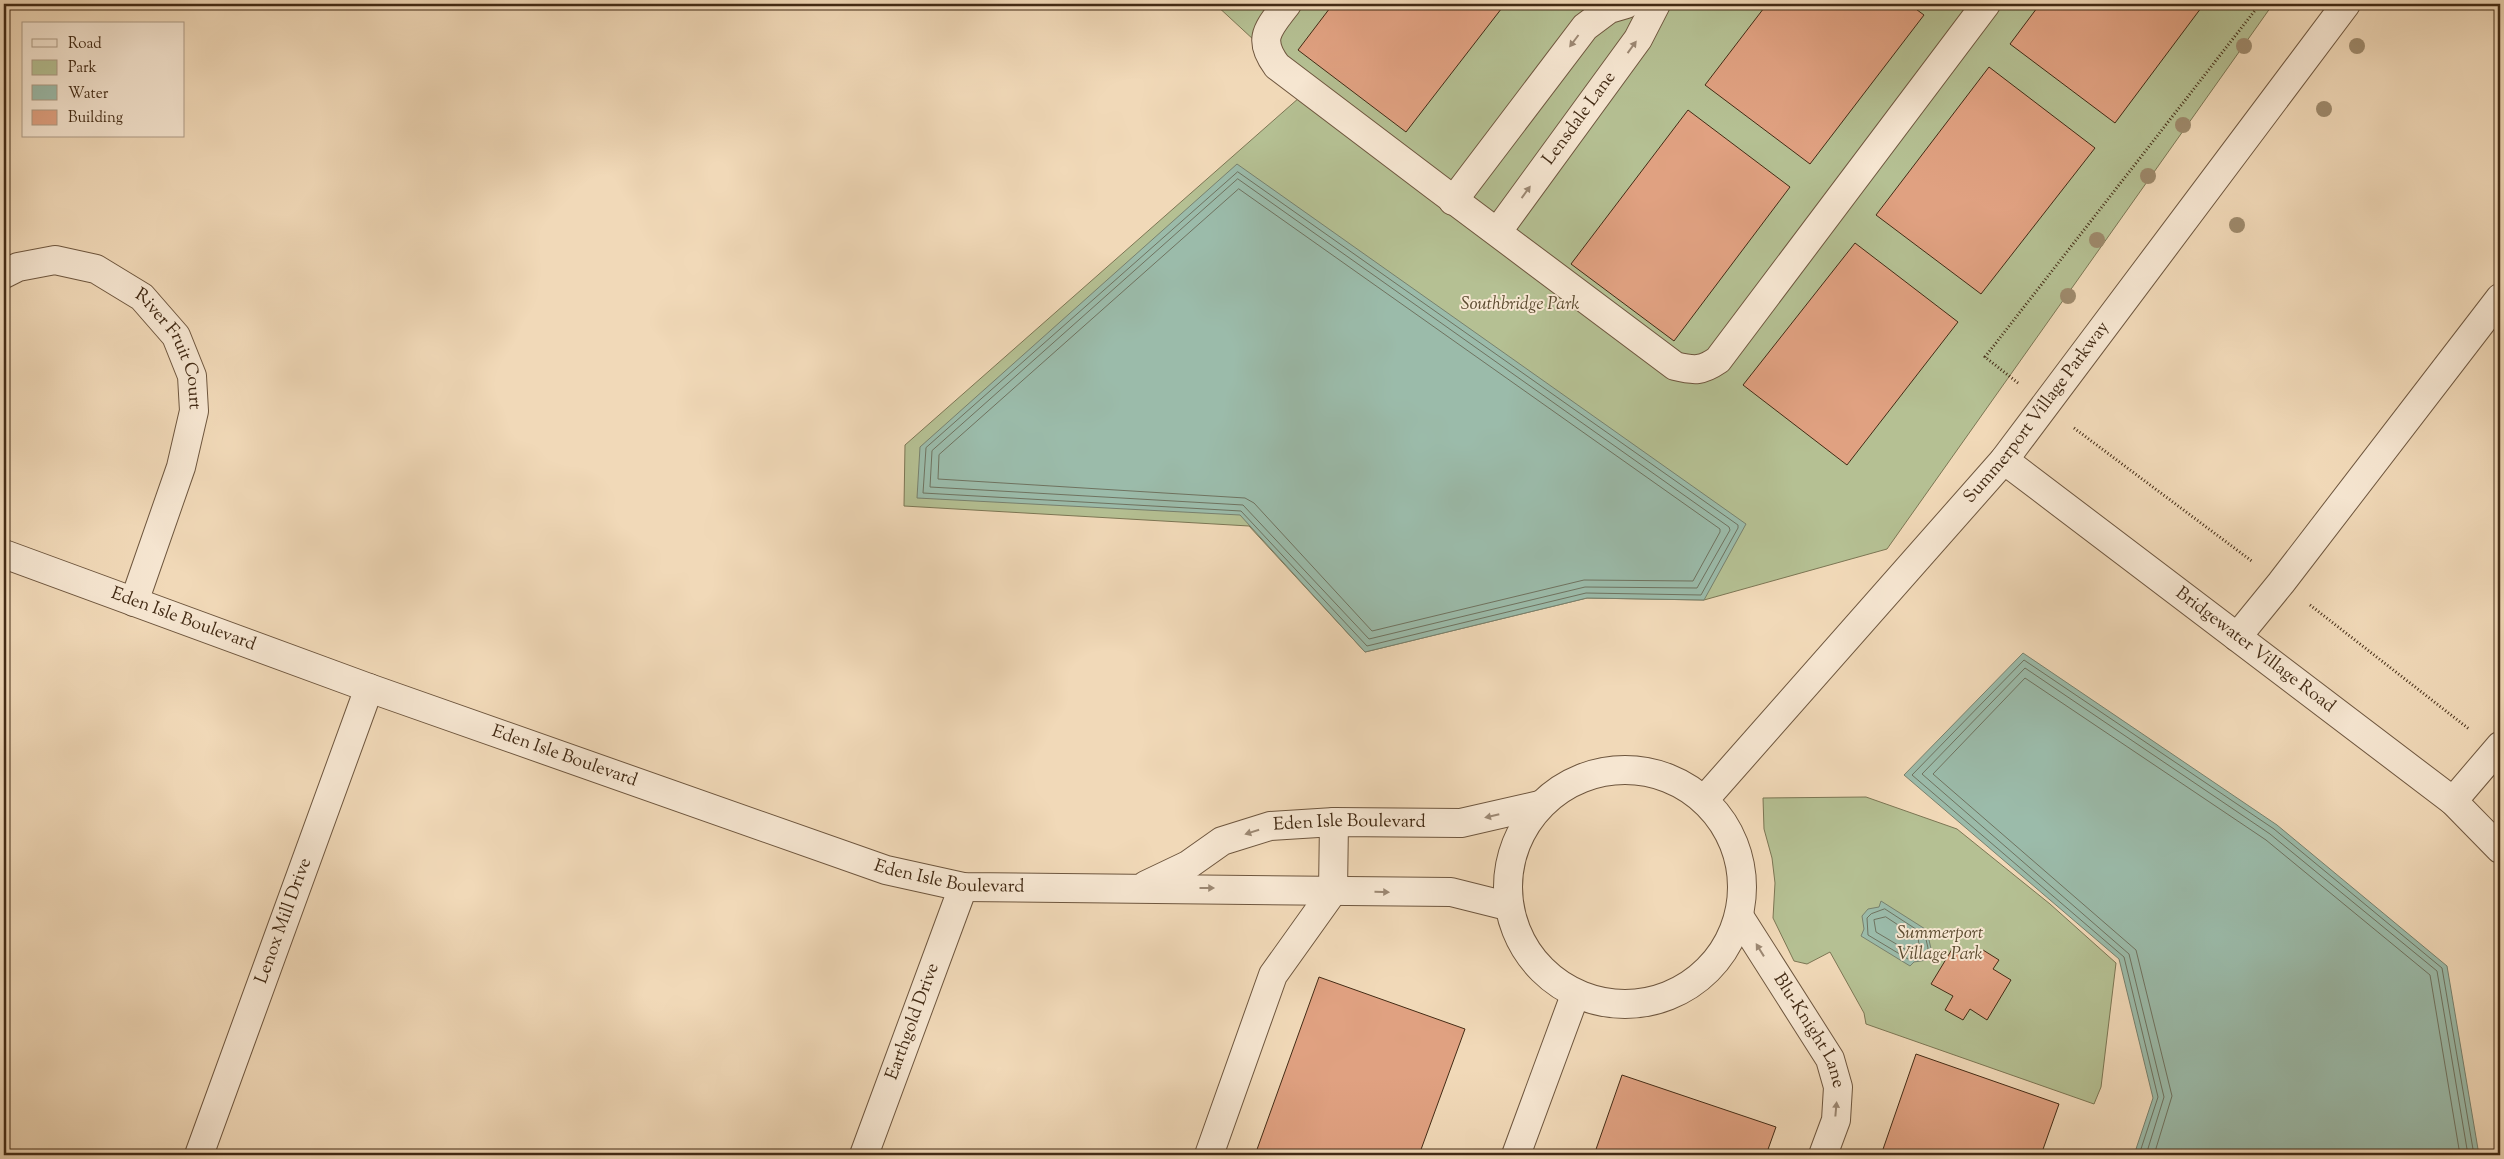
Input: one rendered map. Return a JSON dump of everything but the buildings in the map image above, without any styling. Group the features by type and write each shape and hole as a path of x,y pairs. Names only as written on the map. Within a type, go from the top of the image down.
{"street":[{"path":"1287,4 1270,26 1266,37 1266,52 1276,66 1453,201 1498,231 1675,366 1690,370 1705,369 1718,360 1986,4"},
{"path":"1453,201 1585,27 1609,9 1626,4"},
{"name":"Lensdale Lane","path":"1498,231 1638,39 1656,4"},
{"name":"Summerport Village Parkway","path":"1704,800 2004,460 2044,404 2346,4"},
{"name":"River Fruit Court","path":"4,274 18,267 55,260 96,268 142,297 176,336 192,376 194,411 181,467 134,602"},
{"path":"2237,637 2288,575 2500,298"},
{"name":"Bridgewater Village Road","path":"2004,460 2453,801 2500,849"},
{"name":"Eden Isle Boulevard","path":"4,554 369,688 886,870 963,887 1451,892 1507,906"},
{"name":"Lenox Mill Drive","path":"200,1155 369,688"},
{"path":"2453,801 2500,746"},
{"path":"1621,769 1665,777 1704,800 1724,824 1737,853 1743,884 1739,916 1722,954 1693,983 1656,1001 1615,1004 1575,995 1543,973 1519,942 1507,906 1512,852 1540,805 1577,779 1621,769"},
{"name":"Eden Isle Boulevard","path":"1140,888 1188,865 1222,841 1270,826 1334,822 1461,823 1540,805"},
{"path":"1209,1155 1272,975 1333,891 1334,822"},
{"name":"Earthgold Drive","path":"864,1155 963,887"},
{"name":"Blu-Knight Lane","path":"1739,916 1830,1059 1838,1087 1836,1120 1823,1155"},
{"path":"1516,1155 1575,995"}],"path":[{"path":"2044,404 1986,356 2260,4"}],"green space":[{"name":"Southbridge Park","path":"1215,4 2273,4 1887,549 1704,600 1587,598 1365,652 1249,526 904,506 905,445 1308,90"},
{"name":"Summerport Village Park","path":"1866,797 1957,829 2050,904 2116,963 2101,1087 2094,1104 1866,1024 1864,1013 1830,952 1807,964 1794,961 1773,918 1775,883 1772,858 1764,829 1763,798"}],"water":[{"path":"1237,164 1746,524 1704,600 1587,598 1365,652 1240,515 917,498 920,447"},
{"path":"2023,653 2277,825 2447,966 2479,1155 2134,1155 2153,1098 2119,959 1904,775"},
{"path":"1881,901 1933,934 1929,940 1932,953 1927,960 1914,962 1910,966 1861,936 1864,929 1862,916 1868,909 1879,907"}]}
